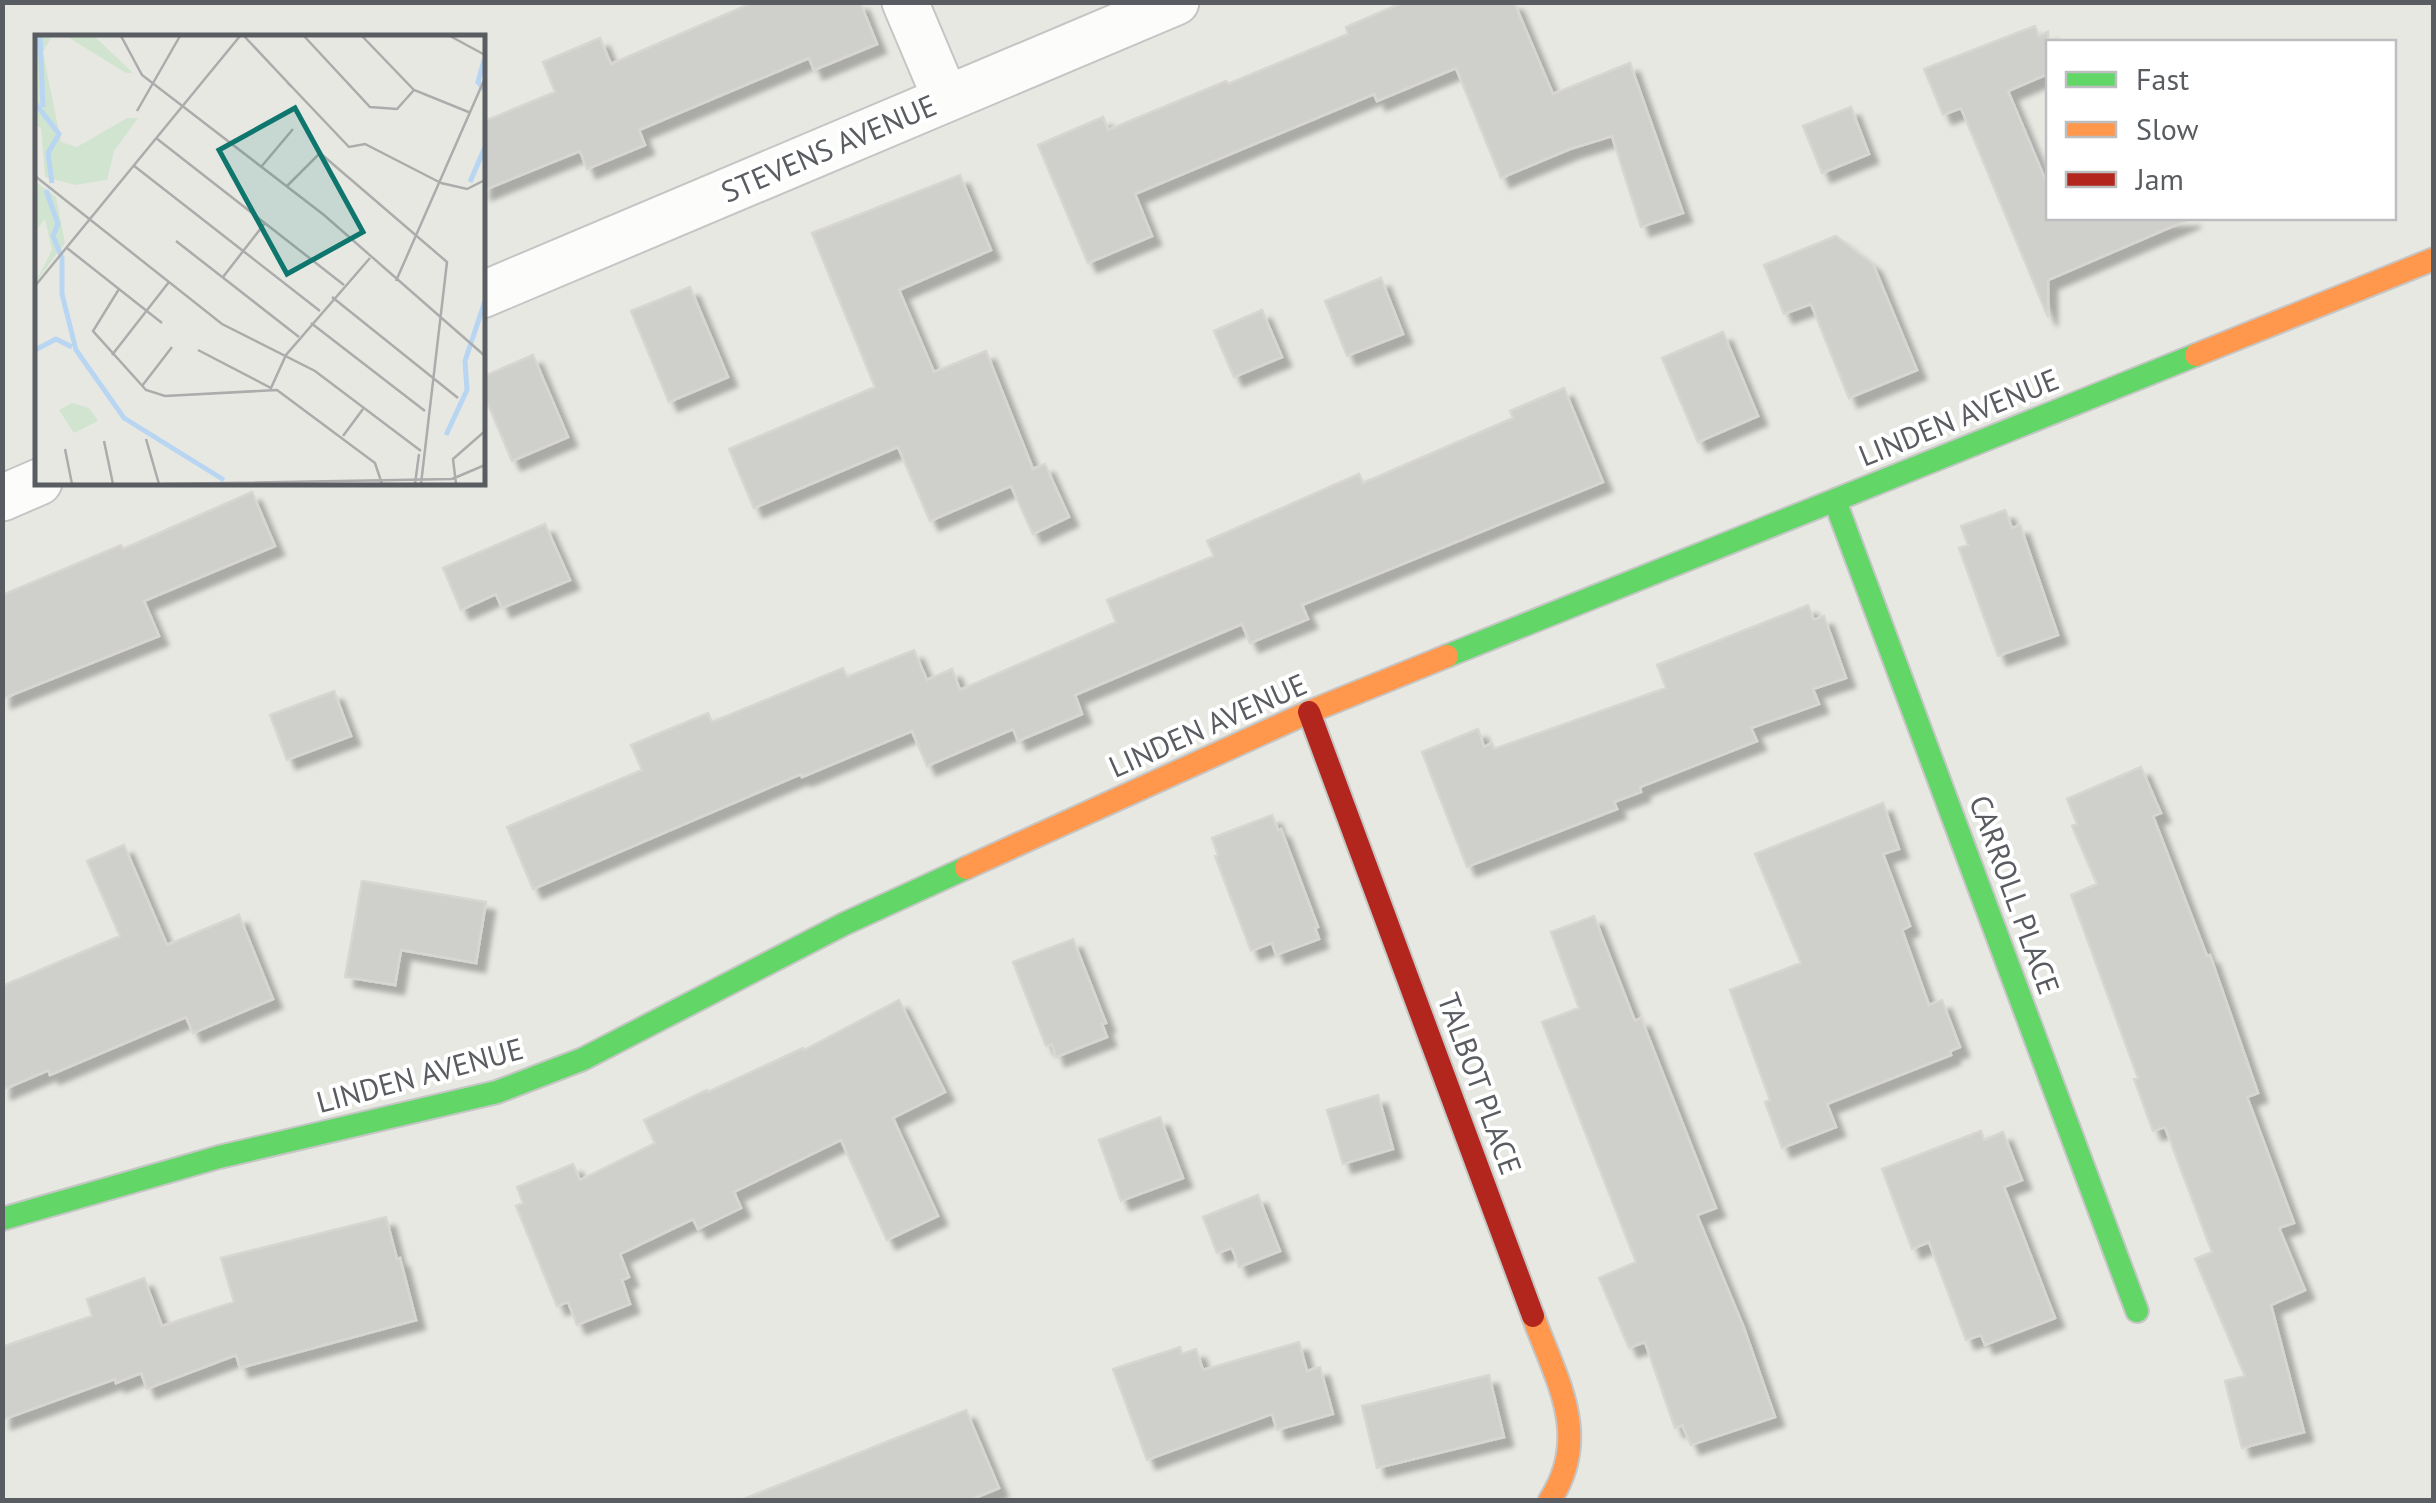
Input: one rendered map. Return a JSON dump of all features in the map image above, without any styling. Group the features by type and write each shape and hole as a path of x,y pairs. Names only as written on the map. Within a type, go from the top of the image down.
{"street":[{"path":"905,2 946,100"},
{"name":"STEVENS AVENUE","path":"485,294 1176,2"},
{"name":"LINDEN AVENUE","path":"2,1218 219,1157 497,1092 583,1059 844,924 1310,712 2434,259"},
{"path":"2,498 35,484"},
{"name":"CARROLL PLACE","path":"1834,501 2137,1311"},
{"name":"TALBOT PLACE","path":"1310,712 1570,1417 1572,1448 1564,1480 1550,1500"}],"building":[{"path":"754,2 860,2 877,44 814,70 809,58 639,130 645,145 587,169 580,151 485,190 485,121 555,92 543,62 600,38 611,64"},
{"path":"1404,2 1514,2 1553,94 1630,63 1683,213 1641,227 1612,136 1501,178 1456,68 1377,101 1374,94 1135,194 1152,236 1088,263 1038,145 1103,117 1108,130 1226,81 1228,84 1348,34 1346,27"},
{"path":"2035,26 2039,36 2048,32 2046,75 2008,91 2046,181 2046,220 2187,220 2048,280 2048,317 1961,108 1943,115 1924,69"},
{"path":"1851,107 1869,154 1822,173 1803,126"},
{"path":"960,175 991,250 899,290 934,372 986,351 1033,469 1045,464 1069,517 1033,534 1011,486 930,521 898,447 754,508 729,449 875,387 812,233"},
{"path":"1836,236 1873,264 1917,370 1849,398 1811,304 1784,314 1764,265"},
{"path":"1381,278 1403,334 1347,356 1325,301"},
{"path":"690,287 728,377 669,402 631,311"},
{"path":"1262,310 1282,357 1234,377 1214,331"},
{"path":"1723,332 1758,416 1698,442 1662,358"},
{"path":"533,355 568,437 512,461 485,397 485,376"},
{"path":"1564,388 1603,482 1302,605 1308,619 1250,643 1242,624 1075,695 1082,714 1018,741 1013,729 927,766 912,731 802,777 801,774 533,889 507,827 642,770 631,745 708,713 712,722 843,668 847,677 914,650 927,680 952,669 960,690 1116,622 1107,600 1214,556 1207,541 1359,474 1363,483 1513,418 1510,411"},
{"path":"252,492 275,546 144,601 159,636 2,699 2,595 121,545 123,549"},
{"path":"2005,510 2012,528 2020,525 2058,635 1998,656 1959,548 1968,545 1961,526"},
{"path":"545,524 570,580 502,608 496,594 461,610 443,568"},
{"path":"1808,605 1814,620 1824,616 1846,678 1813,689 1819,704 1751,728 1757,741 1640,787 1641,792 1614,802 1617,809 1467,867 1422,752 1478,729 1484,747 1492,743 1494,749 1666,688 1657,665"},
{"path":"334,691 351,736 287,760 270,715"},
{"path":"2141,767 2161,813 2153,816 2207,956 2210,955 2258,1093 2247,1097 2294,1223 2279,1228 2305,1290 2271,1305 2304,1432 2242,1448 2225,1381 2245,1376 2195,1259 2212,1252 2165,1127 2153,1131 2134,1079 2138,1078 2071,895 2097,884 2072,826 2077,824 2067,799"},
{"path":"1883,803 1899,849 1883,854 1910,926 1902,930 1929,1005 1942,1000 1960,1047 1950,1051 1951,1055 1827,1104 1836,1127 1782,1148 1765,1102 1770,1100 1730,990 1801,963 1755,854"},
{"path":"1272,815 1278,830 1281,829 1319,939 1276,955 1272,943 1251,951 1215,856 1218,855 1212,838"},
{"path":"124,845 167,945 239,915 273,999 193,1033 186,1017 50,1075 49,1070 2,1090 2,986 120,936 87,861"},
{"path":"362,881 486,902 476,963 401,950 395,985 345,977"},
{"path":"1594,916 1635,1021 1641,1018 1716,1208 1697,1215 1744,1328 1775,1417 1691,1445 1682,1425 1675,1428 1645,1342 1629,1348 1599,1278 1636,1262 1542,1022 1579,1008 1551,932"},
{"path":"1073,939 1106,1023 1102,1024 1107,1037 1056,1057 1052,1044 1046,1046 1013,962"},
{"path":"899,1000 945,1092 893,1118 938,1216 887,1240 841,1140 734,1192 741,1208 698,1229 693,1219 620,1254 629,1277 622,1280 630,1304 577,1325 568,1302 557,1306 516,1206 523,1203 517,1187 573,1164 580,1180 655,1143 644,1120 804,1050"},
{"path":"1378,1095 1393,1149 1343,1164 1327,1110"},
{"path":"1160,1117 1183,1178 1121,1201 1099,1140"},
{"path":"1981,1131 1984,1140 2003,1132 2022,1180 2004,1187 2055,1318 1985,1345 1981,1335 1966,1340 1929,1242 1912,1249 1882,1169"},
{"path":"1258,1195 1280,1251 1239,1267 1232,1248 1217,1253 1203,1217"},
{"path":"386,1217 416,1320 240,1368 236,1355 147,1389 141,1373 116,1383 115,1379 2,1420 2,1347 92,1316 87,1299 144,1278 162,1326 234,1302 221,1258"},
{"path":"1299,1342 1307,1371 1320,1367 1333,1414 1277,1430 1272,1414 1147,1460 1113,1369 1180,1347 1182,1354 1196,1349 1203,1370"},
{"path":"1489,1375 1504,1437 1377,1468 1362,1406"},
{"path":"966,1410 999,1488 970,1500 741,1500"}],"traffic: fast":[{"path":"1447,656 2196,355"},
{"path":"1835,501 2137,1311"},
{"path":"2,1219 219,1157 497,1092 583,1059 844,924 966,868"}],"traffic: slow":[{"path":"2196,355 2434,259"},
{"path":"966,868 1309,712 1447,656"},
{"path":"1533,1316 1560,1385 1569,1430 1562,1476 1550,1500"}],"traffic: jam":[{"path":"1309,712 1533,1316"}]}
